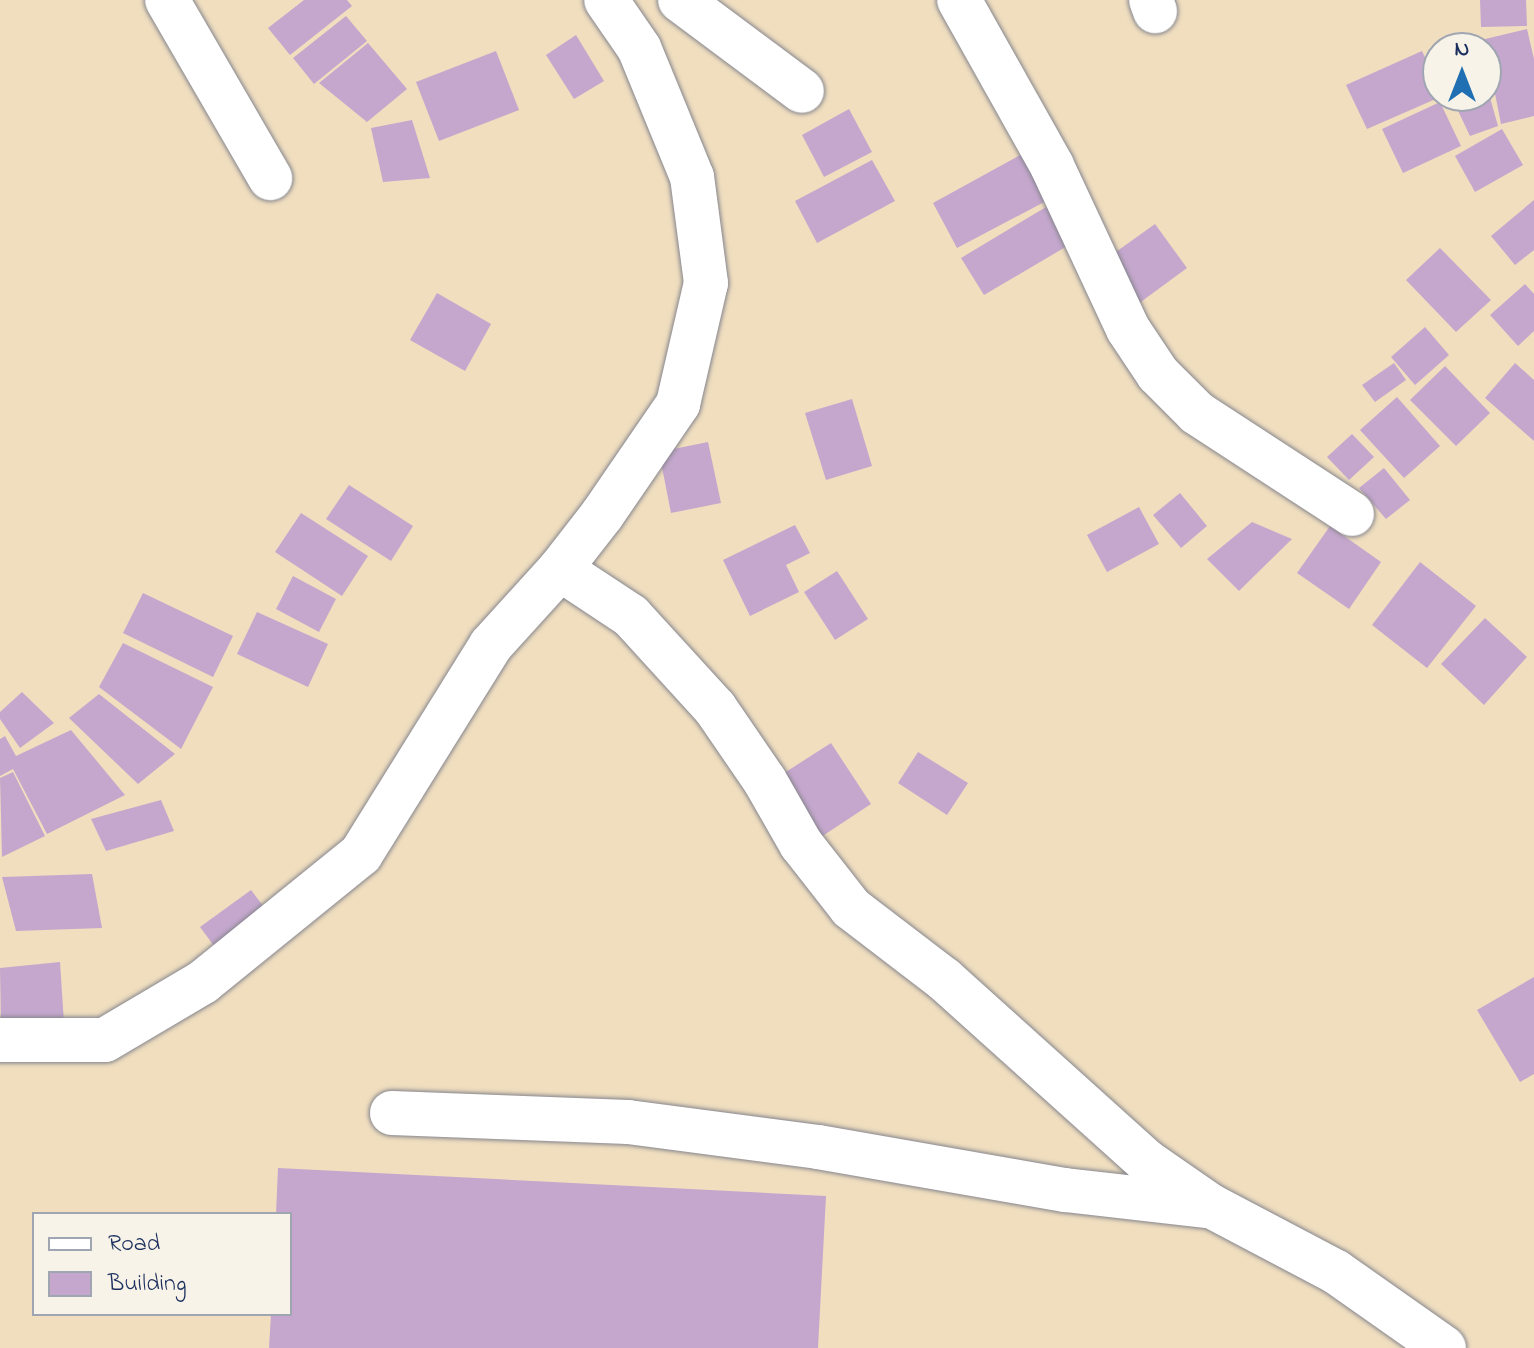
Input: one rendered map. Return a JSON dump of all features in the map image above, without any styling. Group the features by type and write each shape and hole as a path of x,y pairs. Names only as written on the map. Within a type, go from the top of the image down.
{"street":[{"path":"167,0 270,178"},
{"path":"0,1040 105,1040 203,982 361,854 491,645 560,569 602,515 678,404 706,283 692,177 639,48 606,0"},
{"path":"680,0 802,91"},
{"path":"959,0 1052,166 1128,329 1158,374 1197,413 1352,514"},
{"path":"560,569 631,616 715,708 765,781 801,844 851,908 944,979 1146,1161 1211,1206 1336,1272 1444,1348"},
{"path":"392,1113 628,1122 818,1147 1065,1190 1211,1206"}],"building":[{"path":"304,0 347,0 352,6 290,55 268,28"},
{"path":"1480,0 1526,0 1527,26 1481,27"},
{"path":"346,16 367,41 314,84 293,58"},
{"path":"1527,29 1534,59 1534,116 1501,124 1499,112 1502,112 1502,35"},
{"path":"576,35 604,81 574,99 546,55"},
{"path":"368,43 407,89 367,122 319,83"},
{"path":"496,51 519,110 439,141 416,82"},
{"path":"1422,51 1422,105 1367,129 1346,85"},
{"path":"849,109 872,152 824,177 802,135"},
{"path":"1422,110 1445,112 1461,146 1403,173 1382,129"},
{"path":"1459,112 1494,112 1498,126 1470,136"},
{"path":"412,120 430,178 383,182 371,128"},
{"path":"1502,129 1523,165 1475,192 1455,156"},
{"path":"1022,154 1048,200 957,248 933,203"},
{"path":"872,160 895,201 817,243 795,201"},
{"path":"1534,200 1534,250 1515,265 1491,236"},
{"path":"1051,204 1074,242 984,295 961,258"},
{"path":"1155,224 1187,268 1138,304 1106,259"},
{"path":"1440,248 1491,300 1456,332 1406,280"},
{"path":"1525,284 1534,294 1534,331 1518,346 1490,315"},
{"path":"437,293 491,324 465,371 410,340"},
{"path":"1425,327 1449,355 1415,385 1391,357"},
{"path":"1394,363 1406,380 1375,402 1362,385"},
{"path":"1515,363 1534,380 1534,441 1485,398"},
{"path":"1445,366 1490,413 1456,446 1410,400"},
{"path":"1397,397 1440,446 1404,478 1360,430"},
{"path":"852,399 872,466 826,480 805,413"},
{"path":"1352,434 1374,457 1349,480 1327,457"},
{"path":"708,442 721,503 671,513 659,452"},
{"path":"1384,468 1410,500 1386,519 1359,488"},
{"path":"349,485 413,526 391,561 326,519"},
{"path":"1180,493 1207,526 1181,548 1153,515"},
{"path":"1139,507 1159,544 1107,572 1087,535"},
{"path":"301,513 368,556 342,596 275,552"},
{"path":"1252,522 1292,539 1239,591 1207,559"},
{"path":"795,525 810,553 786,565 799,592 750,616 723,560"},
{"path":"1330,526 1381,562 1349,609 1297,573"},
{"path":"1420,562 1476,606 1427,668 1372,625"},
{"path":"837,571 868,619 835,640 804,592"},
{"path":"293,576 336,599 319,632 276,609"},
{"path":"143,593 233,636 213,677 123,633"},
{"path":"257,612 328,644 308,687 237,654"},
{"path":"1485,618 1527,657 1484,705 1441,664"},
{"path":"123,643 213,687 181,749 99,687"},
{"path":"22,692 54,723 20,748 0,719 0,712"},
{"path":"99,694 175,754 138,784 69,718"},
{"path":"71,730 125,795 47,834 13,769 0,776 0,739 5,736 16,756"},
{"path":"831,743 871,804 818,839 778,777"},
{"path":"918,752 968,783 947,815 898,783"},
{"path":"13,772 45,836 2,857 0,778"},
{"path":"161,800 174,831 106,851 91,819"},
{"path":"92,874 102,928 16,931 2,877"},
{"path":"251,890 271,916 220,954 200,927"},
{"path":"60,962 64,1023 1,1025 0,968"},
{"path":"1534,977 1534,1074 1520,1082 1477,1010"},
{"path":"278,1168 826,1196 818,1348 269,1348 271,1316 292,1316 292,1212 276,1212"}]}
